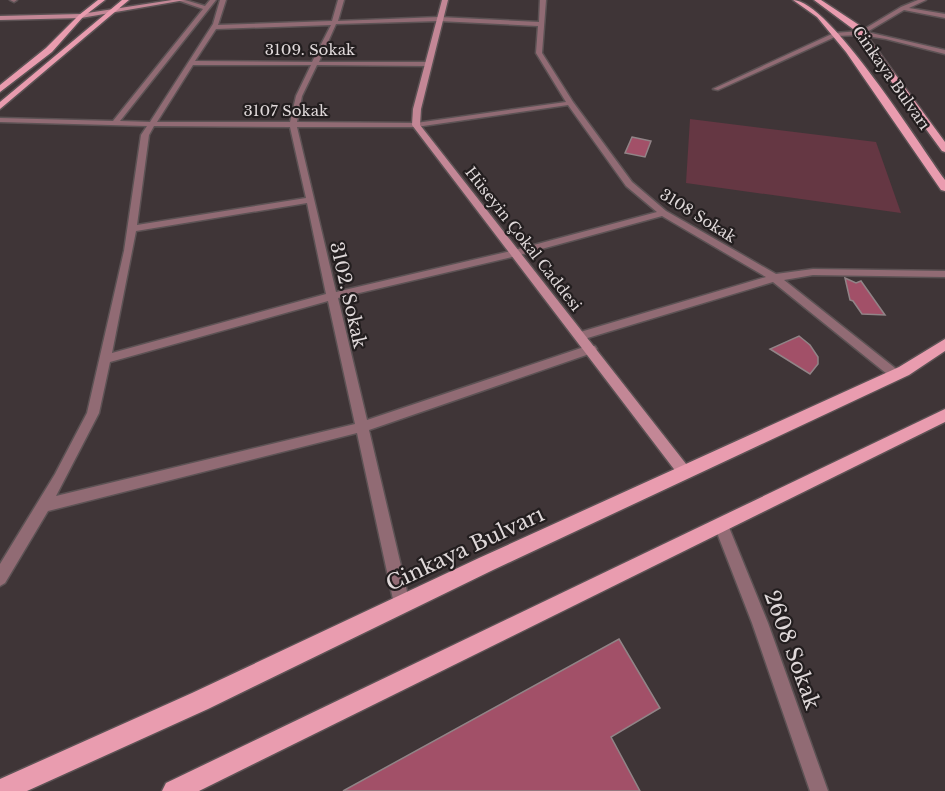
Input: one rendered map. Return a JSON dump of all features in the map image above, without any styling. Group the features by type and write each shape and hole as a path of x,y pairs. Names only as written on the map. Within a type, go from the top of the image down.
{"main road":[{"path":"0,89 49,50 81,16 102,0"},
{"path":"0,106 126,0"},
{"name":"Cinkaya Bulvarı","path":"796,0 819,16 836,34 945,188"},
{"name":"Cinkaya Bulvarı","path":"818,0 856,27 945,149"},
{"name":"Cinkaya Bulvarı","path":"1,791 200,701 402,604 896,375 945,344"},
{"path":"174,791 945,415"}],"street":[{"path":"0,18 81,16 181,0 206,8"},
{"path":"115,123 213,0"},
{"path":"0,578 43,506 93,413 132,229 145,135 215,27 223,0"},
{"name":"3102. Sokak","path":"341,0 335,21 299,96 292,124 402,604"},
{"path":"416,125 417,109 445,0"},
{"name":"3108 Sokak","path":"543,0 539,53 570,103 629,184 663,213 775,278 896,375"},
{"path":"860,33 875,27 903,8 923,0"},
{"path":"903,8 945,16"},
{"path":"215,27 439,19 541,24"},
{"path":"716,89 836,34 860,33 945,52"},
{"name":"3109. Sokak","path":"192,63 428,64"},
{"name":"3107 Sokak","path":"0,120 152,124 416,125 570,103"},
{"name":"Hüseyin Çokal Caddesi","path":"416,125 685,473"},
{"path":"132,229 310,200"},
{"path":"105,359 332,296 516,254 663,213"},
{"path":"581,336 775,278 813,272 945,274"},
{"path":"43,506 362,426 591,349"},
{"name":"2608 Sokak","path":"721,525 760,623 819,791"}],"shaded area":[{"path":"690,119 876,142 901,213 686,183"}],"building":[{"path":"632,137 651,141 645,157 625,153"},
{"path":"845,278 856,283 861,281 885,315 862,314 850,300"},
{"path":"799,336 810,345 818,357 818,364 810,374 770,349"},
{"path":"619,639 660,708 611,737 640,791 343,791"}]}
